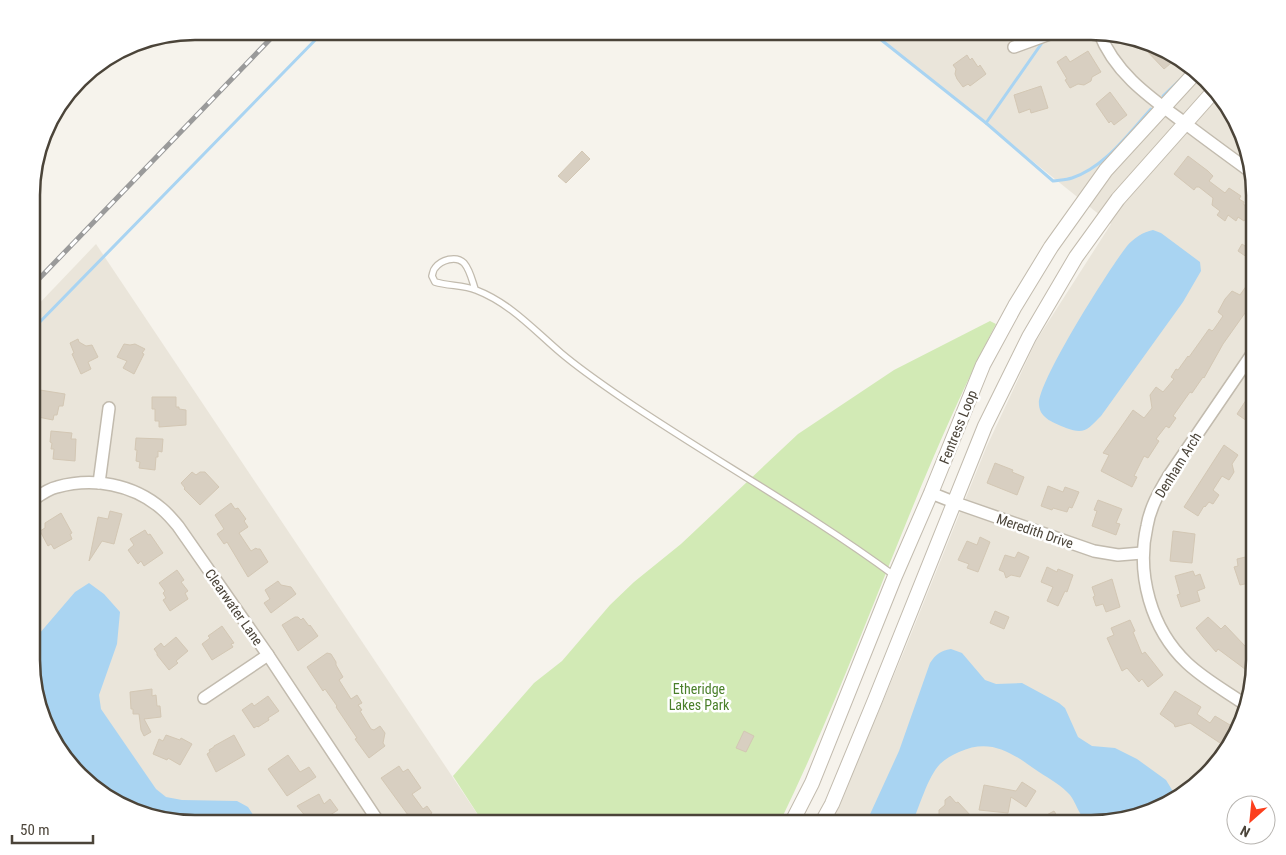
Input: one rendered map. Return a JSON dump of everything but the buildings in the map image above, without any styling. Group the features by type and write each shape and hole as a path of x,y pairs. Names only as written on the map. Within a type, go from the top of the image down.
{"street":[{"path":"1014,47 1033,40"},
{"path":"1104,41 1114,60 1129,79 1147,96 1243,166"},
{"name":"Fentress Loop","path":"796,815 812,783 895,576 932,493 983,365 1015,306 1051,247 1106,170 1192,77"},
{"name":"Fentress Loop","path":"825,815 956,503 985,426 1029,337 1076,257 1118,199 1210,96"},
{"name":"Denham Arch","path":"1240,701 1201,675 1187,663 1165,636 1151,607 1146,587 1142,553 1147,524 1157,496 1168,477 1246,366"},
{"path":"99,483 109,408"},
{"name":"Clearwater Lane","path":"40,496 55,487 79,482 99,483 124,487 145,497 162,509 178,526 268,655 374,815"},
{"name":"Meredith Drive","path":"932,493 1094,551 1118,555 1142,553"},
{"path":"204,698 268,655"}],"lane":[{"path":"475,289 470,274 459,260 445,261 435,268 432,276 435,282 475,289 503,304 526,321 574,364 627,400 788,502 856,547 895,576"}],"shaded area":[{"path":"882,40 1091,40 1121,43 1141,48 1177,66 1201,85 1225,118 1241,155 1246,185 1246,670 1238,710 1230,729 1220,746 1201,770 1168,794 1131,810 1101,815 835,815 905,649 986,448 1036,341 1111,224"},
{"path":"96,244 478,815 175,814 155,810 126,799 93,777 78,762 61,738 52,719 41,680 40,303"}],"green space":[{"name":"Etheridge Lakes Park","path":"990,321 996,324 938,447 835,699 783,815 478,815 453,776 534,683 562,661 610,605 634,582 681,544 798,434 894,370"}],"water":[{"path":"1153,230 1161,233 1200,262 1201,271 1183,302 1101,416 1082,431 1072,430 1053,422 1042,414 1039,405 1041,393 1049,374 1091,300 1127,246 1139,236"},
{"path":"89,583 104,594 120,612 117,644 99,695 101,709 156,789 166,797 182,800 237,801 248,807 253,815 175,814 155,810 126,799 109,789 78,762 61,738 48,710 41,680 40,660 40,633 75,592"},
{"path":"951,649 962,653 985,680 996,684 1022,683 1059,703 1065,708 1078,737 1092,746 1115,748 1137,759 1166,780 1173,791 1150,803 1131,810 1101,815 1081,815 1070,795 1056,783 1011,754 992,747 982,746 959,752 940,764 928,784 915,815 870,815 899,751 930,663 934,657"}],"waterway":[{"path":"40,322 315,40"},
{"path":"881,40 986,123 1053,181 1072,178 1095,166 1125,139 1151,109"},
{"path":"986,123 1044,40"},
{"path":"1163,96 1182,78"}],"railway":[{"path":"40,278 269,40"}]}
